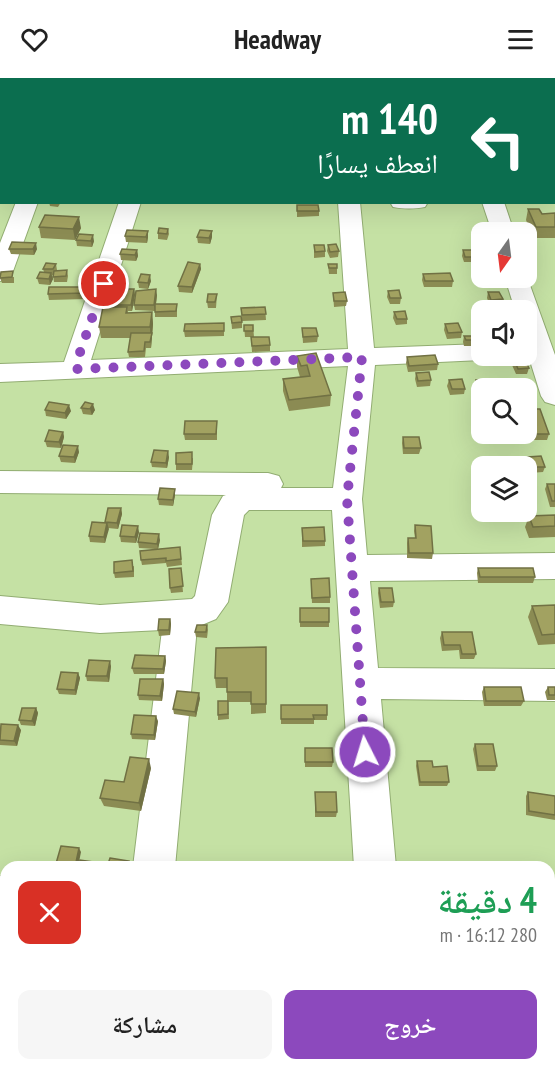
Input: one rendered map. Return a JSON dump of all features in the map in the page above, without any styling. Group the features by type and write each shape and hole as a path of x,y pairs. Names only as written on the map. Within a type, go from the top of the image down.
{"street":[{"path":"0,274 26,204"},
{"path":"77,369 78,358 129,204"},
{"path":"349,204 362,357 348,491 375,861"},
{"path":"494,204 500,222"},
{"path":"523,288 543,321 537,338"},
{"path":"0,373 471,352"},
{"path":"537,358 555,396"},
{"path":"0,482 348,491"},
{"path":"0,610 100,619 181,616 204,609 211,602 228,515 234,504 246,499 348,491"},
{"path":"352,568 555,566"},
{"path":"155,861 181,616"},
{"path":"360,683 555,685"}],"building":[{"path":"297,205 318,205 319,211 297,211"},
{"path":"528,209 539,209 542,214 555,213 555,227 537,227 537,222 534,222"},
{"path":"45,215 79,217 73,229 39,227"},
{"path":"159,228 168,229 167,234 158,233"},
{"path":"127,230 148,231 146,237 125,236"},
{"path":"200,230 212,231 209,238 197,237"},
{"path":"79,234 93,235 91,241 76,240"},
{"path":"12,242 36,243 33,249 9,249"},
{"path":"336,244 339,251 330,252 328,245"},
{"path":"314,245 324,245 325,251 315,252"},
{"path":"122,249 137,250 135,255 120,254"},
{"path":"463,250 471,250 471,257 465,257"},
{"path":"188,262 200,264 192,287 178,286"},
{"path":"46,263 56,264 53,269 43,269"},
{"path":"328,264 337,264 337,268 329,268"},
{"path":"67,270 66,276 53,277 54,271"},
{"path":"13,271 12,277 0,278 1,272"},
{"path":"40,272 51,273 49,279 37,278"},
{"path":"450,273 453,281 425,281 423,274"},
{"path":"141,274 150,275 148,283 138,282"},
{"path":"49,287 86,287 85,293 48,294"},
{"path":"107,289 134,289 131,305 104,305"},
{"path":"156,289 154,305 134,305 136,291"},
{"path":"399,290 401,298 390,298 388,291"},
{"path":"345,292 347,301 334,301 333,293"},
{"path":"488,292 499,292 503,299 491,300"},
{"path":"208,294 217,294 215,302 207,302"},
{"path":"155,304 177,304 176,311 155,312"},
{"path":"103,307 127,307 126,313 152,312 150,327 99,327"},
{"path":"265,307 266,314 242,315 241,308"},
{"path":"405,311 407,319 397,319 394,312"},
{"path":"241,316 242,322 232,323 231,317"},
{"path":"224,323 224,331 184,331 185,324"},
{"path":"458,323 462,332 448,333 445,324"},
{"path":"244,325 253,325 253,331 244,331"},
{"path":"302,328 316,328 318,336 303,337"},
{"path":"131,333 152,333 150,342 145,342 144,351 128,352"},
{"path":"464,336 471,336 471,340 466,340"},
{"path":"251,337 269,337 270,345 252,346"},
{"path":"316,353 331,395 289,400 283,379 310,376 307,365 301,366 297,356"},
{"path":"435,355 438,364 409,366 407,357"},
{"path":"517,366 528,366 529,368 518,369"},
{"path":"429,372 431,380 418,381 416,373"},
{"path":"462,379 465,389 452,389 449,380"},
{"path":"49,402 69,405 65,413 45,410"},
{"path":"85,402 93,404 90,409 81,408"},
{"path":"537,409 540,409 549,434 537,434"},
{"path":"185,421 217,421 216,434 184,434"},
{"path":"49,430 63,432 59,442 45,441"},
{"path":"403,437 419,437 421,448 404,448"},
{"path":"63,445 78,446 74,457 59,456"},
{"path":"154,450 168,451 166,463 151,462"},
{"path":"192,452 192,464 176,464 176,453"},
{"path":"537,456 541,456 545,467 537,467"},
{"path":"547,484 555,484 555,501 552,501"},
{"path":"160,488 175,489 173,500 158,499"},
{"path":"108,508 121,508 117,523 105,522"},
{"path":"555,515 555,526 533,527 531,522 537,522 537,516"},
{"path":"92,522 107,523 104,537 89,536"},
{"path":"122,525 138,526 135,537 120,536"},
{"path":"415,525 431,526 433,553 409,553 408,538 416,538"},
{"path":"324,527 325,541 303,541 302,528"},
{"path":"140,533 159,534 157,544 138,542"},
{"path":"180,547 181,559 141,560 140,551"},
{"path":"132,560 133,571 114,573 114,562"},
{"path":"181,568 183,586 170,588 169,569"},
{"path":"478,568 533,568 535,577 480,577"},
{"path":"329,578 330,597 312,598 311,579"},
{"path":"379,588 392,588 394,602 381,602"},
{"path":"555,605 555,634 542,635 532,606"},
{"path":"300,608 329,608 329,622 300,622"},
{"path":"159,619 170,619 169,630 158,630"},
{"path":"197,625 207,625 206,632 195,632"},
{"path":"442,632 472,632 476,654 462,654 460,645 444,645"},
{"path":"266,647 266,704 251,704 251,692 227,692 227,678 215,678 216,648"},
{"path":"135,655 165,656 163,669 132,668"},
{"path":"89,660 110,661 107,676 86,676"},
{"path":"61,672 78,673 75,690 57,689"},
{"path":"140,679 163,679 160,696 138,695"},
{"path":"484,687 521,687 524,701 486,701"},
{"path":"548,687 555,687 555,695 549,695"},
{"path":"177,691 199,693 195,712 173,709"},
{"path":"218,701 228,701 228,714 218,715"},
{"path":"281,705 327,705 327,715 313,715 314,719 281,719"},
{"path":"22,708 36,708 32,721 19,720"},
{"path":"134,715 156,716 154,735 131,734"},
{"path":"1,724 18,725 14,741 0,740"},
{"path":"475,744 493,744 497,766 478,766"},
{"path":"305,748 332,748 333,762 305,762"},
{"path":"130,757 149,759 139,803 100,798 105,780 124,782"},
{"path":"417,761 432,761 433,767 447,766 449,782 420,782"},
{"path":"315,792 336,792 337,812 316,812"},
{"path":"528,792 555,796 555,815 529,811"},
{"path":"61,846 79,848 76,861 57,861"},
{"path":"110,858 129,861 109,861"}],"route":[{"path":"104,284 78,358 77,369 362,357 347,499 365,752"}]}
